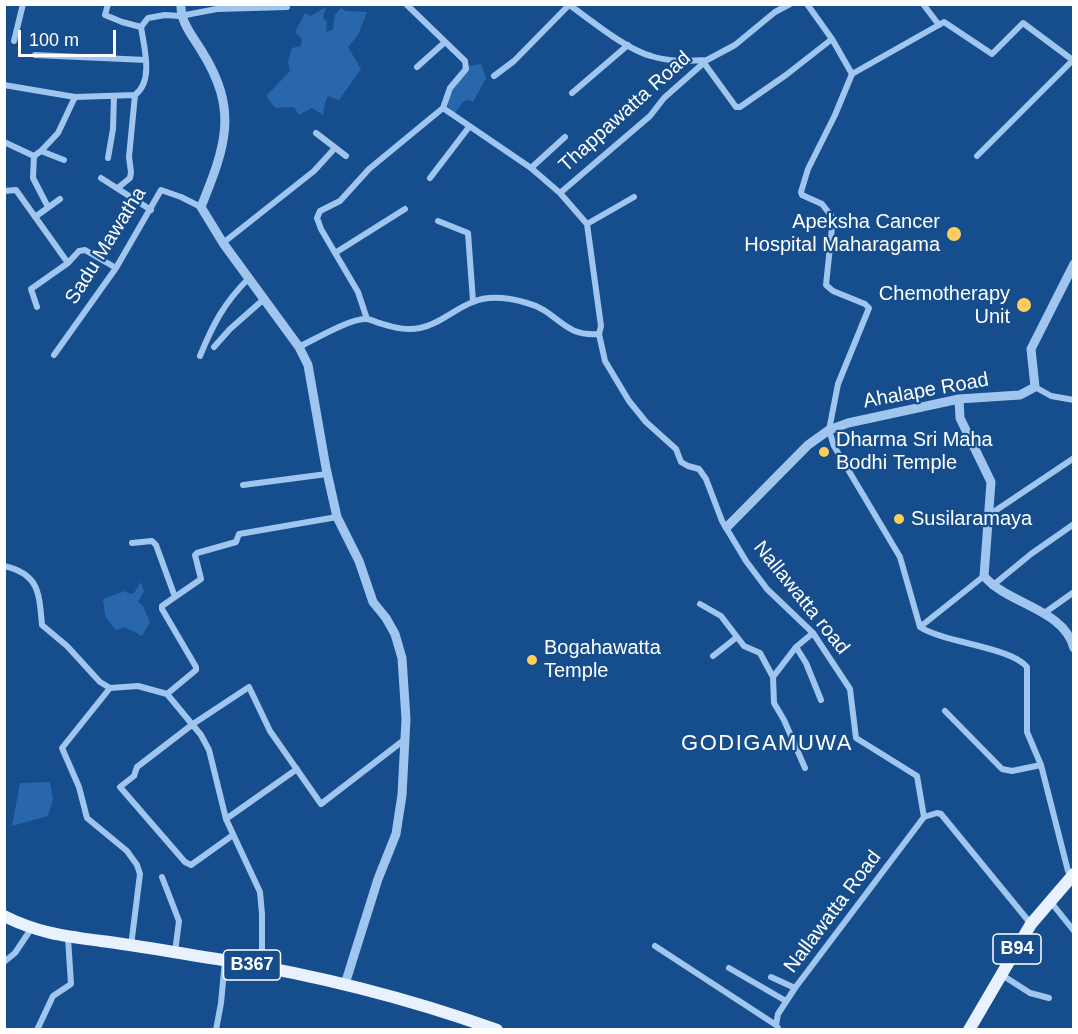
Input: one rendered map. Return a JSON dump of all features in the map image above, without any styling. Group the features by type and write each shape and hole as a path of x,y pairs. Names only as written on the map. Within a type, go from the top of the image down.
{"main road":[{"name":"B94","path":"969,1029 1031,924 1072,875"},
{"name":"B367","path":"4,916 31,928 68,938 225,960 345,984 433,1008 497,1029"}],"street":[{"path":"14,41 23,4"},
{"path":"108,4 105,15 141,27"},
{"path":"181,4 180,16 213,68 225,106 224,142 217,168 201,207 223,243 299,347 308,365 337,517 359,561 373,602 390,626 402,658 404,740 402,795 396,834 378,879 345,984"},
{"path":"367,319 358,292 321,229 317,218 320,211 340,201 369,169 443,108 450,88 465,69 465,61 406,4"},
{"name":"Thappawatta Road","path":"443,108 531,168 560,193 650,117 664,98 706,62 735,45 781,7 790,4"},
{"path":"922,4 939,25"},
{"path":"494,76 514,61 569,5 628,45 651,56 706,62 736,106 740,107 832,39"},
{"path":"811,5 852,74"},
{"path":"4,85 75,97 135,95 142,90 144,85 146,60 141,27 148,18 165,15 180,16 217,9 287,7"},
{"path":"976,156 1073,61 1023,23 992,54 944,22 852,74 835,115 808,169 801,192 802,195 822,204 833,218 826,285 833,291 865,304 869,308 838,384 829,430 834,446 900,557 920,627 931,634 983,647 1023,663 1027,667 1027,732 1041,765 1068,871 1072,875"},
{"path":"417,67 445,42"},
{"path":"572,93 628,45"},
{"path":"35,54 146,60"},
{"path":"119,187 130,178 132,172 129,157 135,95"},
{"path":"108,158 113,129 114,96"},
{"path":"34,156 58,133 75,97"},
{"path":"430,178 469,127"},
{"path":"316,133 346,156"},
{"path":"531,168 565,136"},
{"path":"4,142 34,156"},
{"path":"223,243 314,171 335,148"},
{"path":"41,151 64,160"},
{"path":"34,156 33,178 48,207"},
{"path":"102,178 151,210"},
{"path":"4,191 16,190 68,263"},
{"name":"Sadu Mawatha","path":"54,355 116,268 161,190 201,207"},
{"path":"299,347 353,321 367,319 397,329 419,328 442,320 473,301 497,298 527,303 545,310 566,328 586,335 599,334 601,326 587,224 560,193"},
{"path":"587,224 634,197"},
{"path":"35,217 60,199"},
{"path":"335,253 405,209"},
{"path":"438,221 468,233 473,301"},
{"path":"37,307 31,289 68,263 79,251 85,250 116,268"},
{"path":"1074,264 1031,349 1035,387 1051,396 1074,400"},
{"path":"200,356 221,310 249,278"},
{"path":"214,347 230,329 264,299"},
{"name":"Nallawatta road","path":"599,334 605,361 628,401 646,422 676,449 681,462 699,468 706,479 722,521 746,561 767,589 813,633 850,689 856,738 917,776 924,817"},
{"name":"Ahalape Road","path":"727,527 807,445 829,430 848,423 959,399 1020,395 1035,387"},
{"path":"959,399 960,418 991,482 984,576 992,586 1044,614 1060,626 1074,648"},
{"path":"989,515 1074,458"},
{"path":"243,485 327,474"},
{"path":"167,694 196,670 162,606 201,579 196,553 236,542 239,534 337,517"},
{"path":"992,586 1031,554 1074,524"},
{"path":"132,543 152,542 156,545 175,597"},
{"path":"4,566 21,570 32,580 39,593 42,625 67,646 100,682 110,688 138,686 167,694 201,735 208,750 226,819 260,892 262,967"},
{"path":"920,627 984,576"},
{"path":"1044,614 1074,592"},
{"path":"700,604 721,616 744,646 760,653 773,676 774,703 805,768"},
{"path":"773,676 796,647 813,633"},
{"path":"713,657 737,637"},
{"path":"796,647 806,663 821,700"},
{"path":"233,835 191,865 185,862 120,787 134,776 137,767 193,724 249,687 270,731 321,804 404,740"},
{"path":"110,688 62,748 79,787 87,818 127,851 137,865 140,874 131,946"},
{"path":"945,711 1002,769 1012,771 1041,765"},
{"path":"226,819 297,770"},
{"path":"924,817 941,814 1031,924"},
{"name":"Nallawatta Road","path":"777,1027 778,1014 795,988 924,817"},
{"path":"162,877 179,921 175,953"},
{"path":"1049,900 1074,931"},
{"path":"4,962 15,952 31,928"},
{"path":"37,1029 53,996 71,984 68,938"},
{"path":"655,946 777,1027"},
{"path":"216,1029 225,960"},
{"path":"729,968 786,1001"},
{"path":"1002,975 1030,993 1049,998"},
{"path":"771,977 795,988"}],"shaded area":[{"path":"326,7 323,18 327,22 326,32 333,30 335,15 341,8 346,11 367,12 358,35 348,47 361,69 339,100 328,96 323,115 312,108 299,115 294,107 275,108 266,96 290,71 288,62 292,48 301,46 302,39 295,32 305,13 310,16"},
{"path":"481,64 486,78 473,102 468,100 463,102 455,113 447,106 452,88 468,66"},
{"path":"141,582 144,591 138,602 143,606 150,622 142,636 124,627 116,630 105,616 103,599 125,591 130,594 134,593"},
{"path":"50,782 53,799 48,816 12,826 20,783"}],"place":[{"name":"Apeksha Cancer Hospital Maharagama","path":"954,234"},
{"name":"Chemotherapy Unit","path":"1024,305"},
{"name":"Dharma Sri Maha Bodhi Temple","path":"824,452"},
{"name":"Susilaramaya","path":"899,519"},
{"name":"Bogahawatta Temple","path":"532,660"}],"district":[{"name":"GODIGAMUWA","path":"767,744"}]}
